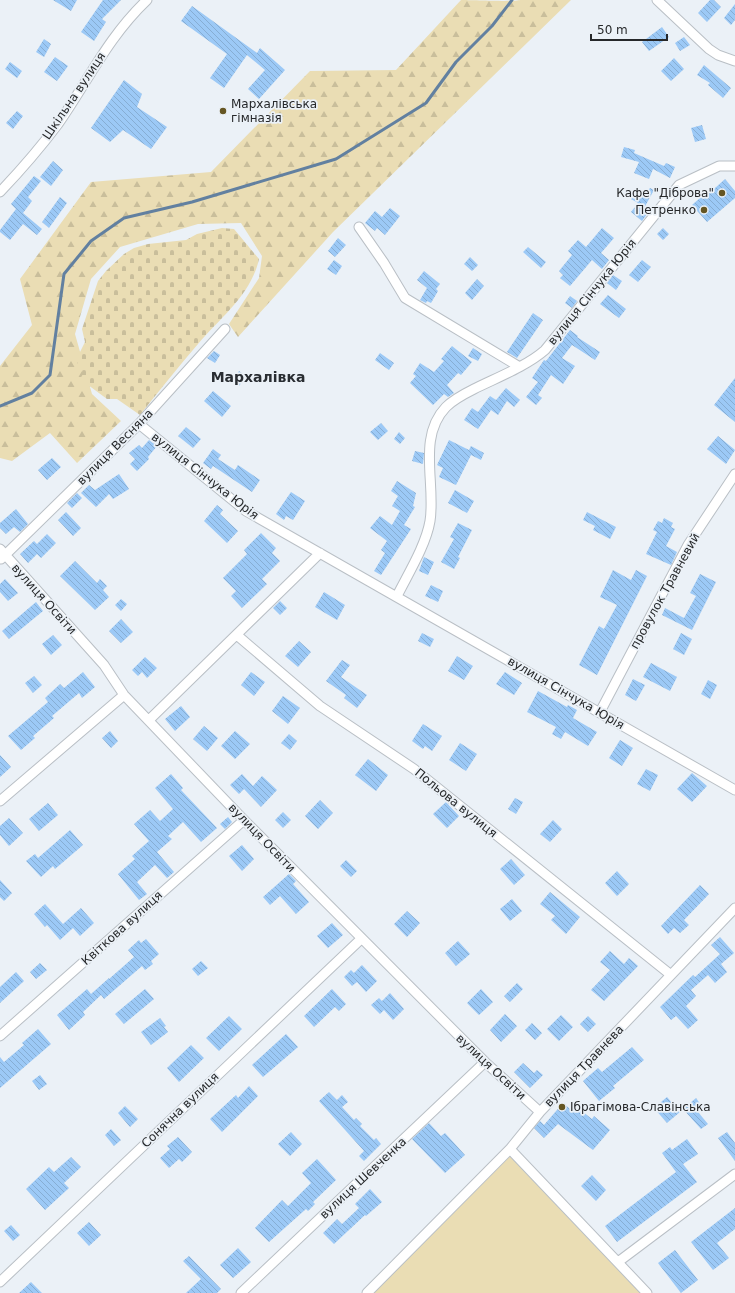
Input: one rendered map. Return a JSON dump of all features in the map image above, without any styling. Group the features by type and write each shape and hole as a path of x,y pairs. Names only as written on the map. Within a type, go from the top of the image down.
{"street":[{"name":"Шкільна вулиця","path":"0,192 18,173 58,124 112,40 147,0"},
{"path":"657,0 709,49 718,55 735,61"},
{"name":"вулиця Сінчука Юрія","path":"397,596 423,542 430,523 430,446 433,428 438,417 446,407 458,398 518,366 532,362 558,337 679,185 719,166 735,166"},
{"path":"359,227 384,262 405,298 518,366"},
{"name":"вулиця Весняна","path":"1,555 139,424 225,329"},
{"name":"вулиця Сінчука Юрія","path":"139,424 246,511 735,790"},
{"name":"провулок Травневий","path":"600,712 688,546 735,474"},
{"path":"149,720 238,636 320,553"},
{"name":"вулиця Освіти","path":"1,555 104,665 124,695 244,820 485,1062 540,1112"},
{"name":"Польова вулиця","path":"238,636 320,706 414,769 671,975"},
{"path":"0,801 124,695"},
{"name":"Квіткова вулиця","path":"0,1036 244,820"},
{"name":"вулиця Травнева","path":"368,1293 510,1149 540,1112 735,908"},
{"name":"Сонячна вулиця","path":"0,1282 361,939"},
{"name":"вулиця Шевченка","path":"241,1293 485,1062"},
{"path":"510,1149 647,1293"},
{"path":"618,1262 735,1174"}],"green space":[{"path":"461,0 571,0 333,232 238,337 229,324 259,278 262,256 241,223 198,224 120,247 91,279 75,334 92,394 121,421 77,463 50,433 12,461 0,458 0,366 32,325 20,279 91,182 211,172 310,71 396,70"},
{"path":"222,228 234,229 259,259 255,272 242,295 234,305 207,334 140,415 117,399 107,399 80,379 83,374 76,360 85,342 82,329 98,281 106,271 124,254 134,248 148,244 186,240 197,234"},
{"path":"510,1149 642,1293 367,1293"}],"building":[{"path":"53,0 77,0 71,11"},
{"path":"103,0 121,0 102,19 106,22 94,41 81,32"},
{"path":"710,0 714,0 721,7 707,22 698,13"},
{"path":"735,4 735,20 731,25 724,18"},
{"path":"192,6 257,53 260,48 285,70 259,99 248,89 265,70 247,55 224,88 210,78 227,54 181,21"},
{"path":"662,27 669,37 649,51 642,42"},
{"path":"684,37 690,45 680,51 675,43"},
{"path":"44,39 51,44 44,57 36,52"},
{"path":"55,57 68,66 57,81 44,72"},
{"path":"674,58 684,69 671,81 661,71"},
{"path":"10,62 22,71 17,78 5,69"},
{"path":"704,65 731,88 723,98 708,85 710,83 697,75"},
{"path":"124,80 142,94 137,107 167,127 151,149 123,130 110,142 91,128"},
{"path":"17,111 23,116 13,129 6,123"},
{"path":"702,125 706,139 695,142 691,128"},
{"path":"624,147 635,150 634,153 664,166 666,163 675,167 670,178 653,169 649,179 634,173 639,162 621,157"},
{"path":"53,161 63,170 51,186 40,177"},
{"path":"34,176 41,181 28,197 32,201 23,213 42,229 37,235 23,224 10,240 0,232 0,230 16,209 11,204"},
{"path":"725,179 735,191 735,198 707,222 692,205 701,197 703,199"},
{"path":"650,188 654,190 643,210 647,214 642,221 631,212 638,203 631,199 635,190 644,195"},
{"path":"60,197 67,203 49,228 42,222"},
{"path":"390,208 400,216 385,235 377,228 375,231 365,223 375,211 382,217"},
{"path":"602,228 614,238 601,253 609,260 602,269 592,260 570,286 560,278 563,275 559,271 572,255 568,251 578,240 586,247"},
{"path":"663,228 669,234 663,240 657,234"},
{"path":"338,238 346,245 335,257 328,251"},
{"path":"528,247 546,262 541,268 523,252"},
{"path":"470,257 478,265 472,271 464,264"},
{"path":"334,260 342,266 336,275 327,269"},
{"path":"642,260 651,267 638,282 629,275"},
{"path":"424,271 440,284 436,289 438,291 431,303 427,301 426,303 420,300 427,288 417,280"},
{"path":"613,275 622,281 616,290 607,283"},
{"path":"477,279 484,286 472,300 465,293"},
{"path":"608,295 626,309 619,318 600,304"},
{"path":"570,296 577,301 572,308 565,303"},
{"path":"533,313 543,320 517,358 507,352"},
{"path":"570,330 578,336 577,337 600,352 595,360 572,345 562,358 575,366 563,384 551,375 538,395 542,398 536,405 526,397 538,382 532,378 544,360 546,361"},
{"path":"452,346 472,362 461,375 458,373 447,385 454,393 448,397 444,394 433,405 410,383 416,376 413,374 420,363 434,372 444,361 441,359"},
{"path":"473,348 482,354 478,361 468,356"},
{"path":"214,351 220,355 215,363 207,358"},
{"path":"380,353 394,363 389,370 375,360"},
{"path":"239,371 246,376 239,386 232,381"},
{"path":"735,378 735,422 714,405"},
{"path":"506,388 520,400 514,407 507,401 498,415 491,410 478,429 464,420 472,408 478,412 490,396 496,400"},
{"path":"213,391 231,406 222,417 204,401"},
{"path":"381,423 388,431 378,440 370,432"},
{"path":"186,427 201,439 193,448 178,436"},
{"path":"399,432 405,438 400,444 394,439"},
{"path":"718,436 735,450 726,464 707,449"},
{"path":"149,440 157,446 148,457 149,459 137,471 130,464 135,459 129,453 139,445 142,448"},
{"path":"449,440 469,450 471,446 484,453 481,460 471,455 456,485 439,477 443,468 437,465"},
{"path":"213,449 221,455 218,459 235,470 238,465 260,480 252,492 213,466 211,469 203,463"},
{"path":"415,451 424,453 423,464 412,461"},
{"path":"52,458 61,467 47,480 38,470"},
{"path":"119,474 129,489 113,499 109,494 96,507 81,493 89,485 95,490"},
{"path":"397,481 416,493 413,506 415,507 404,525 411,529 381,575 374,571 385,553 381,550 387,541 370,528 380,516 392,525 400,511 392,506 398,496 391,491"},
{"path":"455,490 474,501 467,513 448,503"},
{"path":"291,492 305,501 293,520 286,516 284,520 276,514"},
{"path":"77,493 82,498 72,508 67,503"},
{"path":"217,505 223,510 220,514 238,531 227,543 204,521"},
{"path":"16,509 28,524 20,532 14,527 6,534 0,528 0,523"},
{"path":"66,512 81,528 73,536 58,520"},
{"path":"587,512 616,527 610,539 593,530 595,526 583,520"},
{"path":"664,518 673,523 671,527 675,529 666,546 677,552 671,565 646,554 657,532 653,530 658,521 662,523"},
{"path":"458,523 472,530 458,557 460,558 454,569 441,562 454,539 450,537"},
{"path":"261,533 276,548 272,553 280,561 262,579 267,584 242,608 231,596 236,591 223,578 247,554 244,550"},
{"path":"47,534 56,543 41,558 37,554 28,563 20,554 34,541 37,544"},
{"path":"424,557 434,562 428,575 419,571"},
{"path":"75,561 97,583 100,579 107,586 103,590 109,597 95,610 60,576"},
{"path":"613,570 631,580 636,570 647,576 597,675 579,665 599,626 604,629 617,605 600,597"},
{"path":"700,574 716,582 692,630 662,615 665,608 684,618 696,596 690,593"},
{"path":"5,579 18,593 8,601 0,592 0,584"},
{"path":"431,585 443,591 438,602 425,596"},
{"path":"324,592 345,605 337,620 315,607"},
{"path":"121,599 127,604 121,611 115,605"},
{"path":"280,601 287,608 280,615 273,608"},
{"path":"36,602 43,611 9,639 2,631"},
{"path":"121,619 133,632 121,643 109,631"},
{"path":"422,633 434,639 430,647 418,641"},
{"path":"681,633 692,639 684,655 673,649"},
{"path":"53,635 62,645 51,655 42,644"},
{"path":"299,641 311,652 298,667 285,656"},
{"path":"457,656 473,666 464,680 448,671"},
{"path":"145,657 157,668 147,678 142,672 138,676 132,670"},
{"path":"342,660 350,665 341,677 367,695 357,708 344,698 346,695 326,681"},
{"path":"651,663 677,677 670,691 643,677"},
{"path":"83,672 95,687 82,698 79,693 52,716 54,718 33,736 35,738 21,750 8,736 48,702 45,698 60,684 64,688"},
{"path":"251,672 265,682 254,696 241,685"},
{"path":"505,672 522,683 514,695 496,684"},
{"path":"34,676 42,685 33,693 25,683"},
{"path":"633,679 645,685 636,701 625,695"},
{"path":"708,680 717,685 710,699 701,694"},
{"path":"538,691 567,707 568,705 577,710 573,718 597,732 588,746 565,732 561,739 552,734 556,727 527,712"},
{"path":"283,696 300,708 288,724 272,711"},
{"path":"181,706 190,717 175,731 165,719"},
{"path":"423,724 442,736 432,751 425,746 423,749 412,741"},
{"path":"204,726 218,738 207,751 193,739"},
{"path":"110,731 118,741 111,748 102,738"},
{"path":"235,731 250,744 235,759 221,746"},
{"path":"289,734 297,741 290,750 281,743"},
{"path":"620,740 633,748 622,766 609,758"},
{"path":"460,743 477,754 466,771 449,760"},
{"path":"0,755 11,767 0,777"},
{"path":"368,759 388,775 376,791 355,775"},
{"path":"646,769 658,775 650,791 637,784"},
{"path":"692,773 707,786 692,802 677,789"},
{"path":"171,774 183,788 181,790 217,828 201,842 183,822 168,836 172,839 157,852 174,872 167,878 155,865 137,882 147,894 139,900 118,874 135,859 132,856 149,841 134,824 150,810 160,821 173,809 155,788"},
{"path":"242,774 253,786 262,776 277,790 261,807 244,789 239,794 230,785"},
{"path":"515,798 523,802 516,814 508,809"},
{"path":"320,800 333,813 318,829 305,816"},
{"path":"446,802 459,816 447,828 433,814"},
{"path":"48,803 58,815 39,831 29,819"},
{"path":"283,812 291,820 283,828 275,820"},
{"path":"228,817 232,822 225,829 220,824"},
{"path":"9,818 23,833 9,846 0,835 0,826"},
{"path":"553,820 562,829 550,842 540,834"},
{"path":"70,830 83,845 55,869 53,866 41,877 26,861 35,854 38,858"},
{"path":"242,845 254,859 242,871 229,856"},
{"path":"511,859 525,875 514,885 500,869"},
{"path":"346,860 357,871 351,877 340,866"},
{"path":"617,871 629,884 617,896 605,883"},
{"path":"289,874 296,881 293,884 309,902 296,914 280,896 270,905 263,897"},
{"path":"0,880 12,893 4,901 0,897"},
{"path":"700,885 709,894 684,920 689,925 680,933 674,928 668,934 661,926"},
{"path":"550,892 580,917 566,934 551,920 555,916 540,904"},
{"path":"512,899 522,911 510,921 500,909"},
{"path":"45,904 63,924 81,908 94,923 80,936 73,928 60,940 47,925 45,927 34,914"},
{"path":"407,911 420,923 407,937 394,924"},
{"path":"332,923 343,935 328,948 317,936"},
{"path":"720,937 734,953 721,964 727,972 715,983 708,975 691,990 696,996 686,1006 698,1020 688,1029 676,1016 671,1020 660,1007 693,975 695,977 720,954 711,945"},
{"path":"146,939 159,954 151,961 153,964 145,970 142,966 104,999 101,995 83,1012 85,1015 69,1030 57,1015 87,989 91,994 109,979 134,957 128,950 139,940 141,943"},
{"path":"458,941 470,954 456,966 445,953"},
{"path":"610,951 624,964 629,958 638,966 604,1001 591,990 610,970 600,962"},
{"path":"201,961 208,968 198,976 192,969"},
{"path":"40,963 47,970 36,979 30,972"},
{"path":"362,965 377,981 366,992 357,982 352,986 344,977 351,970 354,973"},
{"path":"16,972 24,981 0,1003 0,987"},
{"path":"517,983 523,989 510,1002 504,996"},
{"path":"145,989 154,999 124,1024 115,1014"},
{"path":"332,989 346,1004 339,1011 335,1007 314,1027 304,1016"},
{"path":"481,989 493,1002 479,1015 467,1003"},
{"path":"390,993 404,1009 393,1020 384,1010 380,1014 371,1005 379,998 382,1001"},
{"path":"505,1014 517,1026 501,1042 490,1030"},
{"path":"561,1015 573,1027 559,1041 547,1029"},
{"path":"229,1016 242,1029 219,1051 206,1038"},
{"path":"588,1016 596,1024 588,1032 580,1024"},
{"path":"160,1018 166,1026 164,1027 168,1032 151,1045 141,1032"},
{"path":"532,1023 542,1033 535,1040 525,1030"},
{"path":"38,1029 51,1044 0,1088 0,1057 4,1062 24,1045 22,1043"},
{"path":"286,1034 298,1047 263,1077 252,1065"},
{"path":"191,1045 204,1058 179,1082 167,1068"},
{"path":"632,1047 644,1060 613,1086 615,1088 599,1101 583,1081 598,1068 602,1072"},
{"path":"523,1063 534,1073 537,1070 543,1075 530,1088 514,1072"},
{"path":"40,1075 47,1084 39,1090 32,1081"},
{"path":"249,1086 258,1096 222,1132 210,1119 236,1095 238,1098"},
{"path":"329,1092 337,1100 342,1095 348,1102 342,1107 354,1120 356,1118 362,1124 360,1126 374,1140 376,1138 381,1144 364,1161 359,1156 364,1151 319,1101"},
{"path":"667,1097 680,1112 667,1123 654,1108"},
{"path":"696,1098 703,1108 698,1112 708,1124 701,1129 683,1109"},
{"path":"563,1103 575,1113 579,1109 592,1119 594,1116 610,1130 593,1150 558,1124 544,1138 534,1128 540,1121 544,1125"},
{"path":"125,1106 138,1119 130,1127 118,1113"},
{"path":"429,1123 441,1136 445,1133 465,1155 445,1173 412,1139"},
{"path":"111,1129 121,1140 114,1146 105,1135"},
{"path":"291,1132 302,1144 290,1156 278,1144"},
{"path":"727,1132 735,1143 735,1161 718,1138"},
{"path":"178,1137 192,1152 182,1162 179,1159 169,1168 160,1158 170,1149 167,1146"},
{"path":"687,1139 698,1154 683,1164 697,1182 617,1242 605,1226 676,1172 662,1153 670,1147 672,1150"},
{"path":"71,1157 81,1167 64,1183 69,1188 45,1210 26,1189 49,1167 54,1172"},
{"path":"317,1159 336,1180 313,1202 315,1204 308,1211 306,1209 269,1242 255,1228 282,1200 288,1206 311,1183 302,1173"},
{"path":"592,1175 606,1190 596,1201 581,1186"},
{"path":"370,1189 382,1202 366,1216 365,1215 334,1244 323,1233 337,1219 342,1224 359,1208 355,1204"},
{"path":"735,1208 735,1229 717,1243 729,1258 713,1270 691,1242"},
{"path":"89,1222 101,1235 89,1246 77,1233"},
{"path":"11,1225 20,1235 13,1241 4,1231"},
{"path":"238,1248 251,1262 233,1278 220,1265"},
{"path":"675,1250 698,1280 681,1293 658,1263"},
{"path":"189,1256 221,1289 217,1293 186,1293 201,1279 183,1261"},
{"path":"31,1282 42,1293 19,1293"}],"waterway":[{"path":"0,406 32,393 50,375 64,274 91,241 124,218 192,202 336,159 426,103 456,62 492,26 512,0"}],"place":[{"name":"Мархалівська гімназія","path":"223,111"},
{"name":"Кафе \"Діброва\"","path":"722,193"},
{"name":"Петренко","path":"704,210"},
{"name":"Ібрагімова-Славінська","path":"562,1107"}],"district":[{"name":"Мархалівка","path":"258,377"}]}
